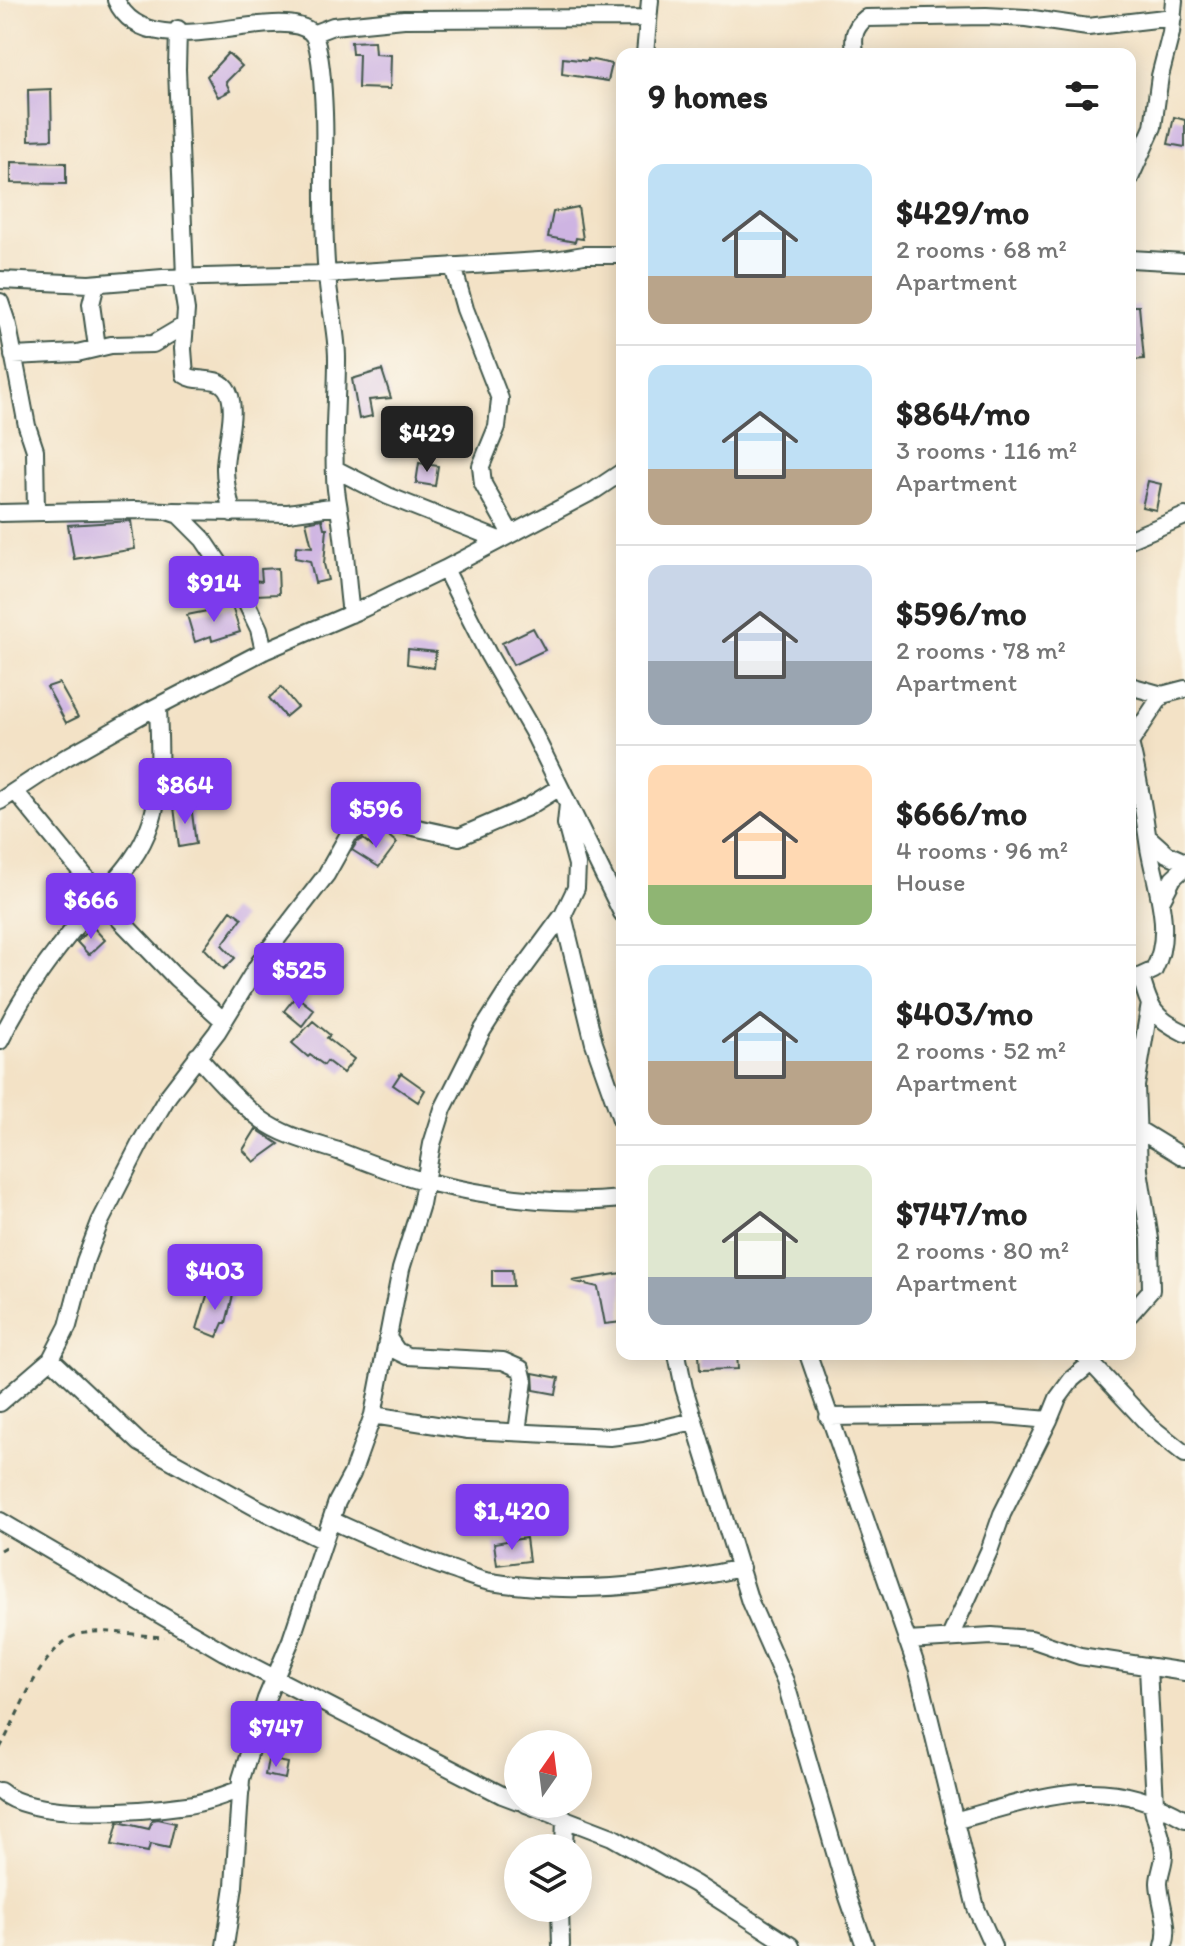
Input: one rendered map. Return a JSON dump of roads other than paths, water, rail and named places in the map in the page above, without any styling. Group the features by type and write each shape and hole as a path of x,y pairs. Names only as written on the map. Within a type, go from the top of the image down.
{"street":[{"path":"116,0 123,14 136,25 152,29 208,29 278,21 296,23 309,30 319,52 325,133 323,231 337,356 335,469 351,614"},
{"path":"646,48 650,0"},
{"path":"854,48 857,25 866,18 986,16 1088,27 1176,7 1160,76 1153,127 1136,165"},
{"path":"312,34 333,26 404,19 648,18"},
{"path":"178,29 185,375 192,379 217,382 226,388 230,426 225,472 232,513"},
{"path":"0,280 96,284 327,274 616,255"},
{"path":"1136,259 1185,262"},
{"path":"453,266 465,309 500,399 497,427 481,466 483,484 505,537"},
{"path":"96,284 91,304 97,347"},
{"path":"0,302 35,450 36,512"},
{"path":"13,356 77,353 111,345 153,344 185,325"},
{"path":"335,469 388,496 505,537"},
{"path":"0,801 65,758 158,706 264,651 445,569 616,476"},
{"path":"0,513 288,513 338,506"},
{"path":"167,511 189,522 203,539 247,604 259,629 264,651"},
{"path":"1136,536 1185,516"},
{"path":"445,569 488,654 533,732 616,901"},
{"path":"1136,688 1162,695 1185,689"},
{"path":"1136,734 1162,695"},
{"path":"0,1041 16,1007 44,966 100,897 129,867 152,819 159,751 158,706"},
{"path":"1136,770 1160,902 1163,945 1154,970 1136,979 1158,1019 1185,1033"},
{"path":"0,1403 51,1359 68,1326 85,1261 100,1222 161,1108 224,1021 263,957 326,875 349,834 364,826 385,821 459,837 528,807 560,787"},
{"path":"15,791 100,897 166,968 224,1021"},
{"path":"1136,795 1143,801"},
{"path":"225,1946 234,1886 241,1779 331,1520 362,1450 373,1415 401,1269 443,1109 482,1031 572,899 577,865 566,824 568,804"},
{"path":"1148,837 1185,865 1173,878 1160,902"},
{"path":"563,915 594,1043 616,1105"},
{"path":"1136,1307 1151,1290 1150,1239 1136,1128 1136,1086 1141,1041 1150,1004"},
{"path":"197,1056 264,1122 296,1138 426,1182 559,1201 616,1199"},
{"path":"1136,1128 1185,1158"},
{"path":"388,1338 397,1351 407,1356 503,1361 521,1369 524,1381 517,1432"},
{"path":"51,1359 140,1443 255,1507 324,1541"},
{"path":"679,1360 694,1421 750,1602 785,1681 843,1882 865,1946"},
{"path":"810,1360 907,1641 937,1743 976,1908 993,1946"},
{"path":"950,1637 989,1551 1002,1514 1058,1398 1085,1360"},
{"path":"1090,1360 1151,1427 1185,1454"},
{"path":"373,1415 468,1430 610,1437 694,1421"},
{"path":"828,1417 993,1415 1049,1420"},
{"path":"331,1520 403,1552 488,1582 616,1587 686,1580 741,1568"},
{"path":"0,1521 179,1627 504,1796"},
{"path":"907,1641 992,1636 1031,1639 1080,1656 1185,1672"},
{"path":"1148,1668 1154,1817 1164,1850 1159,1883 1166,1923 1164,1946"},
{"path":"0,1791 8,1798 50,1810 115,1810 190,1805 241,1789"},
{"path":"954,1821 1076,1791 1105,1791 1154,1802 1185,1819"},
{"path":"564,1834 565,1818 612,1837 695,1884 791,1946"},
{"path":"560,1922 561,1946"}]}
